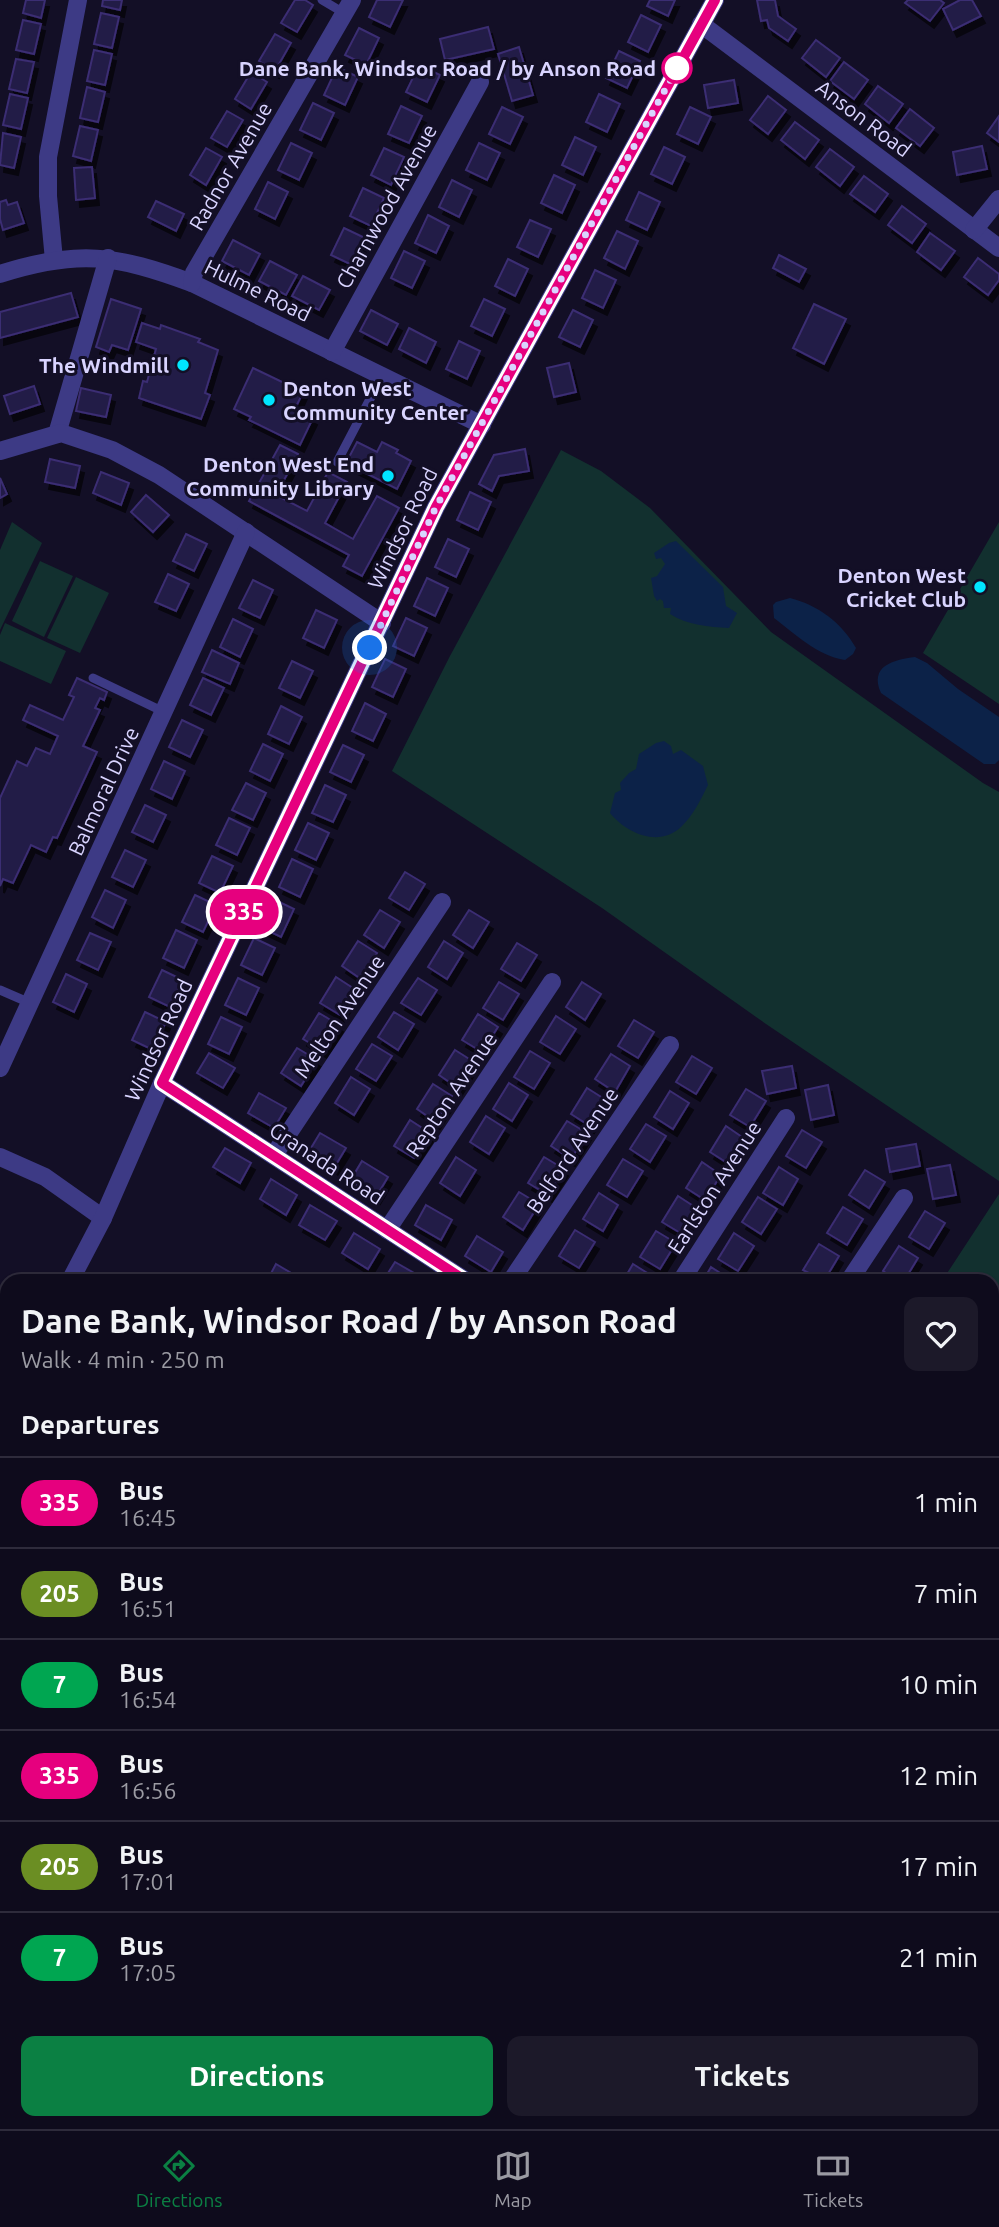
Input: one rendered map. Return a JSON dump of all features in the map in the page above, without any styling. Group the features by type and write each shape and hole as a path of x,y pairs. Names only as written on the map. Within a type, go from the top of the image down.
{"street":[{"path":"54,260 48,195 48,157 78,0"},
{"name":"Windsor Road","path":"74,1274 103,1218 162,1083 436,507 715,0"},
{"name":"Radnor Avenue","path":"192,283 194,272 348,7"},
{"name":"Anson Road","path":"701,24 999,248"},
{"name":"Charnwood Avenue","path":"332,352 480,82"},
{"path":"974,230 999,199"},
{"path":"57,434 108,258"},
{"name":"Hulme Road","path":"0,274 54,260 108,258 155,269 192,283 482,425"},
{"path":"0,451 61,432 112,450 159,475 382,623"},
{"name":"Balmoral Drive","path":"0,1068 246,532"},
{"name":"Melton Avenue","path":"274,1155 442,902"},
{"name":"Repton Avenue","path":"387,1230 552,982"},
{"name":"Belford Avenue","path":"517,1274 670,1045"},
{"name":"Granada Road","path":"162,1083 455,1274"},
{"name":"Earlston Avenue","path":"686,1274 786,1118"},
{"path":"0,1157 45,1177 103,1218"},
{"path":"854,1274 904,1198"}],"lane":[{"path":"322,0 348,7"},
{"path":"337,462 382,376"},
{"path":"93,678 164,712"},
{"path":"0,990 30,1003"}],"green space":[{"path":"561,450 601,471 650,508 771,632 999,792 999,1181 766,1024 602,908 392,771 450,656"},
{"path":"12,522 42,543 0,630 0,550"},
{"name":"Denton West Cricket Club","path":"999,522 999,704 923,653"},
{"path":"40,561 73,576 44,637 12,621"},
{"path":"76,577 109,593 80,653 47,638"},
{"path":"5,623 66,651 51,684 0,661 0,635"},
{"path":"999,1194 999,1274 947,1274"}],"water":[{"path":"676,541 723,587 726,606 737,613 729,628 684,621 670,614 671,608 664,608 663,601 657,601 651,578 657,576 665,564 661,558 656,559 654,553"},
{"path":"790,598 810,605 836,623 856,648 853,654 845,660 825,654 807,644 774,618 773,605"},
{"path":"915,657 999,717 999,760 995,764 984,764 881,693 878,676 885,666"},
{"path":"664,741 671,746 673,754 681,750 703,766 708,785 693,813 681,827 672,833 653,837 625,827 610,813 615,793 621,790 620,783 636,769 639,754"}],"building":[{"path":"26,0 45,0 41,18 23,13"},
{"path":"103,0 122,0 120,10 102,6"},
{"path":"295,0 305,0 313,5 297,32 281,23"},
{"path":"377,0 403,0 390,27 369,17"},
{"path":"650,0 675,0 668,16 647,6"},
{"path":"757,0 775,0 778,16 796,29 788,41 769,28 767,20 761,21"},
{"path":"908,0 940,0 944,3 930,21 905,3"},
{"path":"960,0 972,0 981,16 953,30 943,9"},
{"path":"101,13 119,17 112,48 94,44"},
{"path":"641,15 661,25 648,52 628,42"},
{"path":"23,20 41,24 34,54 16,50"},
{"path":"488,27 494,49 445,60 440,39"},
{"path":"359,28 379,38 366,65 345,55"},
{"path":"275,34 291,43 275,71 259,61"},
{"path":"816,40 840,58 826,77 802,58"},
{"path":"519,47 533,95 512,101 498,54"},
{"path":"94,50 112,54 105,85 87,81"},
{"path":"619,51 640,61 627,88 606,78"},
{"path":"16,59 34,62 27,93 9,89"},
{"path":"844,62 868,80 854,99 830,81"},
{"path":"419,65 440,75 427,102 406,92"},
{"path":"337,67 358,77 345,105 324,95"},
{"path":"251,72 267,82 251,109 235,99"},
{"path":"734,80 738,103 708,108 704,85"},
{"path":"878,86 903,104 889,123 865,104"},
{"path":"87,87 105,92 98,122 80,118"},
{"path":"10,94 28,98 21,129 3,125"},
{"path":"599,94 620,104 607,132 586,122"},
{"path":"768,96 786,110 768,134 750,120"},
{"path":"313,103 334,113 321,140 300,130"},
{"path":"401,106 422,116 409,143 388,134"},
{"path":"502,107 523,117 510,144 489,134"},
{"path":"690,107 711,117 698,144 677,134"},
{"path":"910,109 934,128 920,146 896,128"},
{"path":"227,111 243,120 227,147 211,138"},
{"path":"999,116 999,142 987,133"},
{"path":"795,122 819,140 805,159 781,140"},
{"path":"80,126 98,130 91,161 73,156"},
{"path":"3,133 21,137 14,168 0,165"},
{"path":"575,137 596,147 583,175 562,165"},
{"path":"291,143 312,153 299,180 278,170"},
{"path":"479,143 500,153 487,180 466,170"},
{"path":"982,146 987,169 957,175 953,152"},
{"path":"664,147 685,157 672,184 651,174"},
{"path":"206,148 222,157 206,185 190,175"},
{"path":"384,148 404,157 391,185 371,175"},
{"path":"830,149 854,167 840,186 816,167"},
{"path":"92,167 95,198 76,200 74,168"},
{"path":"554,175 575,185 562,213 541,203"},
{"path":"864,176 888,194 875,212 850,194"},
{"path":"452,180 472,190 459,217 439,207"},
{"path":"268,182 288,192 275,219 255,209"},
{"path":"363,188 384,198 371,226 350,216"},
{"path":"639,192 660,202 647,230 626,220"},
{"path":"6,200 8,205 17,202 24,223 3,230 0,202"},
{"path":"156,201 184,214 176,231 148,217"},
{"path":"902,206 926,224 912,243 888,225"},
{"path":"428,215 449,226 436,253 415,243"},
{"path":"530,220 551,229 538,257 517,247"},
{"path":"344,228 365,238 352,265 331,255"},
{"path":"617,231 638,241 625,269 604,258"},
{"path":"930,233 955,251 941,270 917,252"},
{"path":"233,240 260,254 249,275 222,261"},
{"path":"404,251 425,261 412,288 391,278"},
{"path":"779,255 806,269 799,282 773,268"},
{"path":"978,258 999,274 999,280 988,295 964,277"},
{"path":"508,259 528,269 515,296 495,286"},
{"path":"270,261 297,275 286,295 259,281"},
{"path":"595,270 616,280 603,308 582,298"},
{"path":"303,276 330,290 319,310 292,296"},
{"path":"71,293 78,317 0,338 0,312"},
{"path":"111,299 141,309 128,350 112,345 109,352 96,347"},
{"path":"484,299 505,309 492,336 471,326"},
{"path":"814,304 846,319 824,364 793,348"},
{"path":"371,310 398,324 387,345 360,331"},
{"path":"573,310 593,320 580,347 559,337"},
{"name":"The Windmill","path":"142,323 160,329 161,325 200,339 198,342 218,350 205,393 210,395 201,419 139,398 143,381 147,382 156,349 136,342"},
{"path":"409,328 436,342 426,363 399,349"},
{"path":"459,341 480,351 467,379 446,369"},
{"path":"569,363 576,392 554,397 547,368"},
{"name":"Denton West Community Center","path":"253,368 303,392 295,409 313,418 300,445 249,420 251,417 234,409"},
{"path":"34,386 40,404 10,414 4,396"},
{"path":"81,388 111,395 106,417 76,411"},
{"name":"Denton West End Community Library","path":"357,442 377,452 382,442 411,461 397,489 346,463"},
{"path":"280,445 298,454 276,495 307,511 328,472 347,482 325,523 353,539 377,496 399,508 362,576 343,566 349,555 249,501"},
{"path":"525,449 529,471 499,476 492,491 479,484 494,455"},
{"path":"50,459 80,466 75,488 45,482"},
{"path":"101,472 129,483 121,505 93,493"},
{"path":"0,478 7,494 0,498"},
{"path":"470,492 491,502 478,530 457,520"},
{"path":"146,495 169,515 153,532 131,512"},
{"path":"186,534 207,544 194,571 173,561"},
{"path":"448,539 469,549 456,577 435,567"},
{"path":"168,574 189,584 176,611 155,602"},
{"path":"427,578 448,588 435,616 414,606"},
{"path":"253,580 273,590 260,618 239,608"},
{"path":"316,610 337,620 324,648 303,638"},
{"path":"406,618 427,628 414,656 393,646"},
{"path":"233,619 253,629 240,657 220,647"},
{"path":"212,650 239,663 230,684 202,672"},
{"path":"385,659 406,669 393,697 372,687"},
{"path":"292,661 313,671 300,698 279,688"},
{"path":"77,678 107,692 104,700 100,698 95,708 100,710 83,746 97,752 57,838 53,837 46,852 31,845 13,883 3,879 0,886 0,798 17,761 27,766 36,748 50,754 58,736 23,720 30,705 63,720 74,697 69,695"},
{"path":"203,678 224,688 211,715 190,705"},
{"path":"365,703 386,714 373,741 352,731"},
{"path":"281,706 302,717 289,744 268,734"},
{"path":"182,720 203,730 190,757 169,747"},
{"path":"263,744 283,754 270,781 250,771"},
{"path":"343,745 364,755 351,782 330,772"},
{"path":"164,761 185,771 172,799 151,789"},
{"path":"246,783 266,793 253,820 232,810"},
{"path":"325,785 346,795 333,822 312,813"},
{"path":"145,805 166,815 153,842 132,832"},
{"path":"229,818 250,828 237,855 216,845"},
{"path":"308,823 329,833 316,860 295,850"},
{"path":"125,850 146,860 133,887 112,877"},
{"path":"212,856 233,866 220,893 199,883"},
{"path":"292,859 313,869 300,897 279,887"},
{"path":"405,872 425,884 409,910 389,898"},
{"path":"105,890 126,900 113,928 92,917"},
{"path":"195,895 216,905 203,932 182,922"},
{"path":"273,899 294,909 281,937 260,927"},
{"path":"380,910 400,922 384,948 364,935"},
{"path":"469,910 489,922 473,948 453,935"},
{"path":"176,930 197,940 184,968 163,958"},
{"path":"90,933 111,942 98,970 77,960"},
{"path":"254,938 275,948 262,975 241,965"},
{"path":"358,941 377,953 361,979 342,966"},
{"path":"444,941 463,953 447,979 428,967"},
{"path":"517,943 537,955 521,981 501,969"},
{"path":"162,970 183,980 170,1007 149,997"},
{"path":"66,974 87,984 74,1012 53,1002"},
{"path":"336,977 356,990 340,1015 320,1003"},
{"path":"238,978 259,988 246,1015 225,1005"},
{"path":"418,978 437,990 421,1015 401,1003"},
{"path":"499,982 519,994 503,1020 483,1008"},
{"path":"582,982 601,994 585,1020 566,1007"},
{"path":"145,1012 166,1022 153,1050 132,1040"},
{"path":"394,1012 414,1024 398,1050 378,1037"},
{"path":"319,1013 339,1025 323,1051 303,1039"},
{"path":"478,1014 498,1027 482,1052 462,1040"},
{"path":"556,1016 576,1029 560,1054 540,1042"},
{"path":"221,1017 242,1027 229,1054 208,1044"},
{"path":"634,1020 654,1032 638,1058 618,1046"},
{"path":"372,1044 392,1056 376,1081 356,1069"},
{"path":"297,1048 317,1060 301,1086 281,1073"},
{"path":"455,1050 474,1062 458,1088 439,1075"},
{"path":"530,1051 550,1063 534,1089 514,1077"},
{"path":"209,1053 235,1068 223,1088 197,1073"},
{"path":"611,1054 630,1066 615,1092 595,1079"},
{"path":"692,1056 712,1068 696,1094 676,1082"},
{"path":"792,1066 796,1088 767,1094 762,1071"},
{"path":"351,1077 370,1089 354,1115 335,1103"},
{"path":"509,1083 528,1095 512,1121 493,1109"},
{"path":"433,1084 452,1096 436,1122 417,1109"},
{"path":"828,1085 834,1115 811,1120 805,1090"},
{"path":"587,1088 606,1100 590,1126 571,1114"},
{"path":"746,1089 766,1101 750,1127 730,1115"},
{"path":"670,1091 689,1103 673,1129 654,1117"},
{"path":"259,1093 286,1108 274,1128 248,1113"},
{"path":"486,1116 505,1128 489,1154 470,1142"},
{"path":"410,1120 430,1133 414,1158 394,1146"},
{"path":"567,1121 587,1133 571,1159 551,1146"},
{"path":"646,1124 666,1136 650,1162 630,1149"},
{"path":"726,1126 745,1139 729,1164 710,1152"},
{"path":"802,1130 822,1142 806,1168 786,1156"},
{"path":"320,1133 346,1148 334,1168 308,1153"},
{"path":"916,1144 920,1166 890,1172 886,1149"},
{"path":"225,1148 251,1163 240,1183 213,1167"},
{"path":"456,1157 476,1170 460,1196 440,1183"},
{"path":"544,1157 564,1169 548,1195 528,1183"},
{"path":"623,1159 643,1171 627,1197 607,1185"},
{"path":"362,1161 388,1177 376,1197 350,1181"},
{"path":"702,1162 721,1175 705,1200 686,1188"},
{"path":"950,1165 956,1195 933,1199 927,1169"},
{"path":"779,1167 798,1179 783,1205 763,1193"},
{"path":"865,1170 885,1182 869,1208 849,1195"},
{"path":"271,1179 297,1195 286,1215 260,1199"},
{"path":"519,1192 539,1204 523,1230 503,1217"},
{"path":"599,1193 618,1205 603,1231 583,1219"},
{"path":"678,1196 698,1209 682,1234 662,1222"},
{"path":"758,1197 777,1209 761,1234 742,1222"},
{"path":"310,1205 337,1221 325,1240 299,1225"},
{"path":"426,1205 452,1220 441,1240 415,1225"},
{"path":"843,1207 863,1219 847,1245 827,1233"},
{"path":"925,1211 945,1223 929,1249 909,1237"},
{"path":"575,1230 595,1242 579,1268 559,1256"},
{"path":"656,1231 676,1243 660,1269 640,1257"},
{"path":"354,1233 380,1249 368,1269 342,1253"},
{"path":"734,1233 754,1246 738,1271 718,1259"},
{"path":"477,1236 503,1252 491,1272 465,1256"},
{"path":"819,1244 839,1256 828,1274 811,1274 803,1270"},
{"path":"899,1246 918,1258 908,1274 888,1274 883,1271"},
{"path":"395,1262 416,1274 387,1274"},
{"path":"276,1264 293,1274 271,1274"},
{"path":"633,1264 649,1274 627,1274"},
{"path":"711,1267 722,1274 707,1274"}],"bus line":[{"name":"335","path":"455,1274 162,1083 436,507 715,0"}],"place":[{"name":"Dane Bank, Windsor Road / by Anson Road","path":"677,68"},
{"name":"The Windmill","path":"183,365"},
{"name":"Denton West Community Center","path":"269,400"},
{"name":"Denton West End Community Library","path":"388,476"},
{"name":"Denton West Cricket Club","path":"980,587"}],"route":[{"path":"370,648 436,507 677,68"}]}
